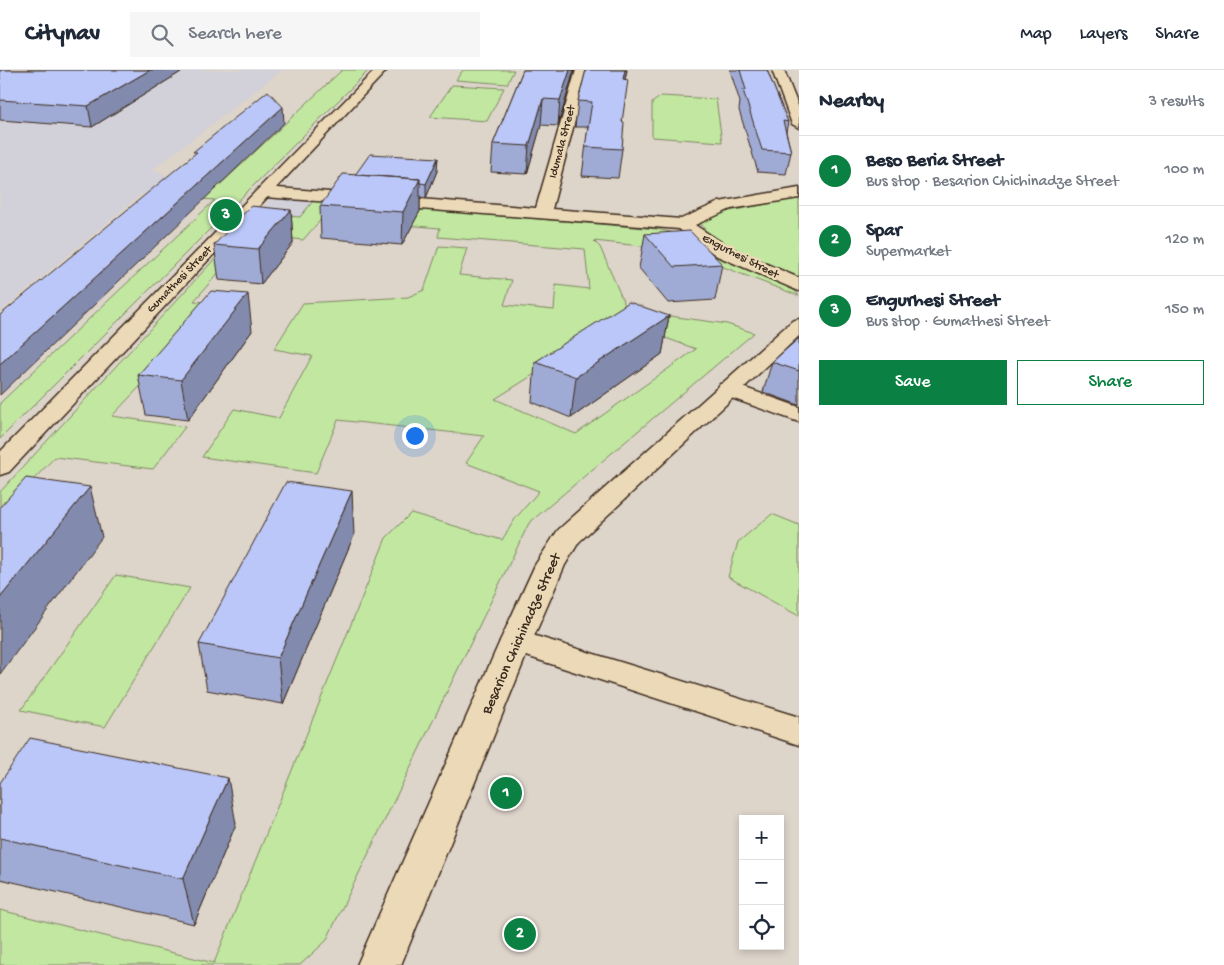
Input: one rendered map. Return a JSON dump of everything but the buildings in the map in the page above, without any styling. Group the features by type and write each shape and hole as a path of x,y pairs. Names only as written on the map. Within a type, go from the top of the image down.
{"street":[{"name":"Gumathesi Street","path":"0,467 381,70"},
{"name":"Idumala Street","path":"543,213 582,70"},
{"path":"780,75 799,83"},
{"path":"780,75 799,124"},
{"path":"265,192 684,224"},
{"name":"Engurhesi Street","path":"799,193 739,202 716,208 684,224 695,235 715,247 799,285"},
{"name":"Besarion Chichinadze Street","path":"379,965 516,641 550,566 568,536 799,325"},
{"path":"728,389 799,415"},
{"path":"516,641 799,731"}],"shaded area":[{"path":"0,70 282,70 152,170 177,179 156,195 141,194 0,312"},
{"path":"272,197 314,200 300,217 258,213"}],"green space":[{"path":"342,70 369,70 0,439 0,403 215,200 156,195 177,179 223,182"},
{"path":"463,70 514,70 507,84 456,80"},
{"path":"452,85 504,88 487,121 430,117"},
{"path":"661,96 716,99 722,142 652,137 652,103"},
{"path":"799,198 799,281 708,235 701,223 719,213"},
{"path":"314,200 657,229 675,233 794,290 799,296 679,250 594,241 600,247 627,310 727,324 754,333 529,523 326,941 300,965 0,965 0,910 214,963 386,538 411,513 502,540 515,519 539,491 466,463 484,436 338,420 316,473 202,457 234,409 279,418 312,356 274,349 303,303 408,297 424,290 439,246 467,248 459,275 512,280 504,305 554,310 556,285 589,289 585,249 438,237 440,228 322,218 303,240 252,234 194,301 218,304 112,416 185,427 153,469 55,457 6,508 0,548 0,492 257,213 300,217","holes":["619,321 696,349 576,434 495,399"]},
{"path":"772,514 799,525 799,616 728,577 738,542"},
{"path":"116,575 190,588 105,727 21,710"}],"place":[{"name":"Engurhesi Street","path":"226,215"},
{"name":"Beso Beria Street","path":"506,793"},
{"name":"Spar","path":"520,934"}]}
